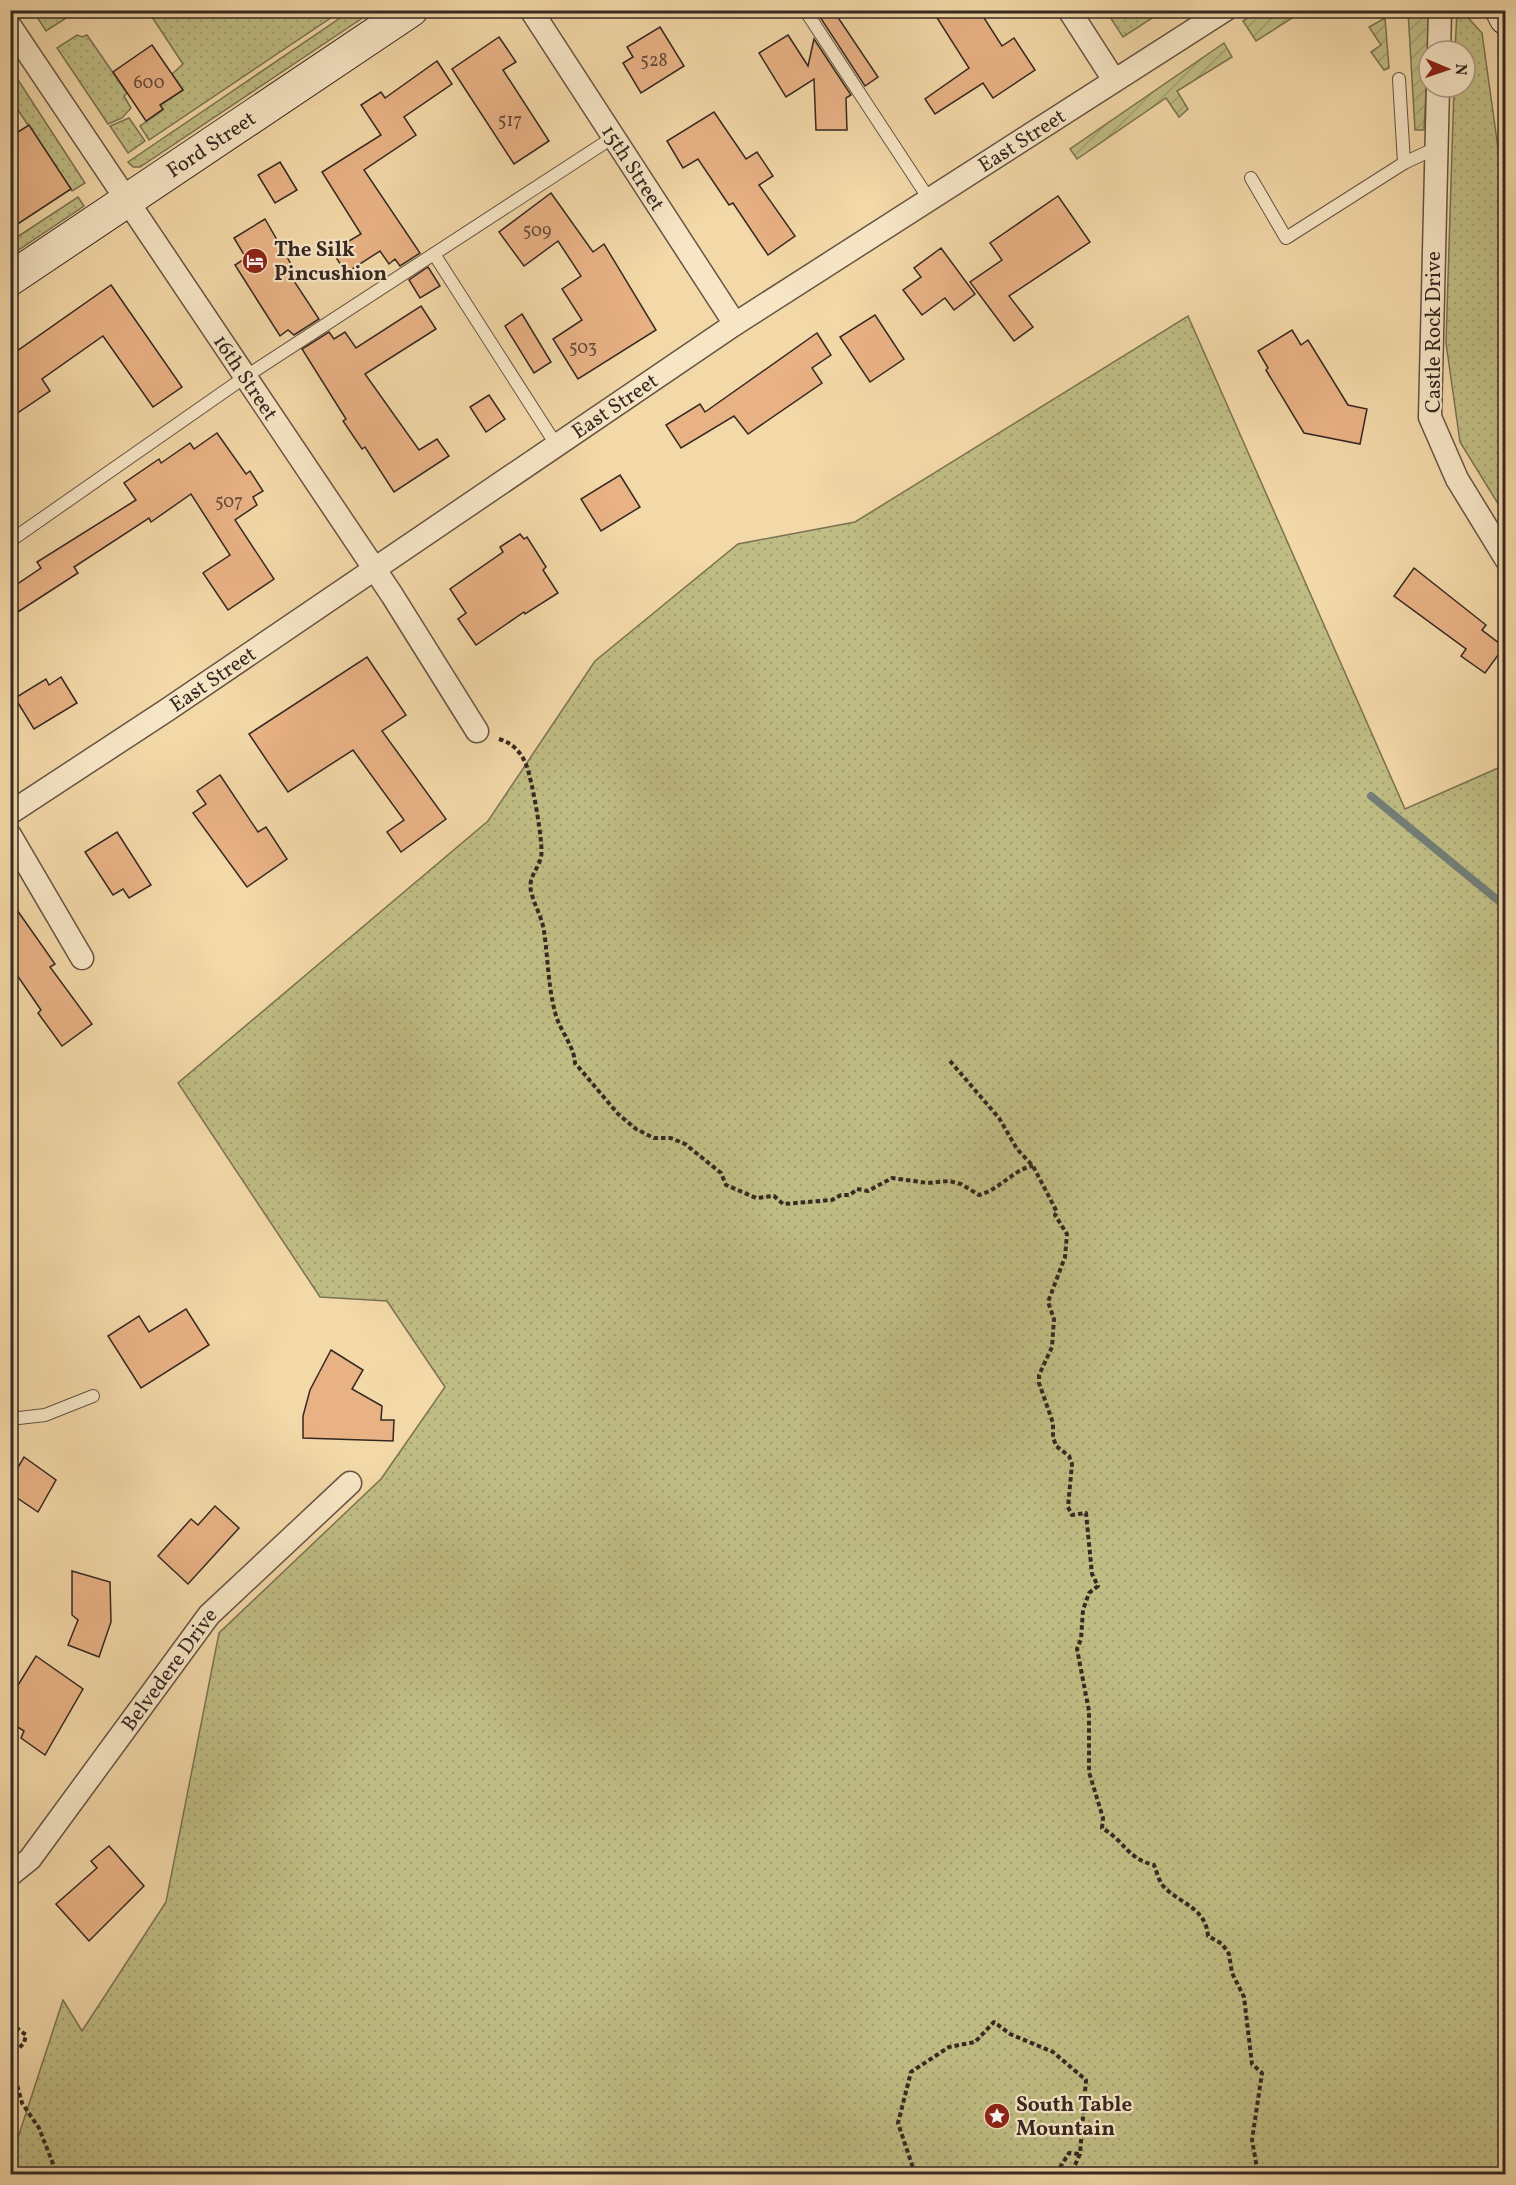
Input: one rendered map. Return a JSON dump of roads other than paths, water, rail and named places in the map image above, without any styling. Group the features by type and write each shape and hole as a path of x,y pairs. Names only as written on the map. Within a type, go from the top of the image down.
{"main road":[{"name":"Ford Street","path":"10,279 411,10"},
{"path":"1502,10 1506,18"}],"street":[{"name":"15th Street","path":"531,10 612,138 735,324"},
{"path":"1069,10 1114,80"},
{"path":"1439,39 1440,10"},
{"name":"East Street","path":"10,813 166,710 735,324 1222,12"},
{"name":"16th Street","path":"10,26 373,568 477,731"},
{"name":"Castle Rock Drive","path":"1438,99 1430,417 1457,479 1506,559"},
{"path":"10,835 82,958"},
{"name":"Belvedere Drive","path":"10,1875 30,1859 208,1615 350,1483"}],"lane":[{"path":"805,10 929,199"},
{"path":"1399,79 1404,163"},
{"path":"10,541 245,377 612,138"},
{"path":"1251,178 1286,238 1404,163 1436,148"},
{"path":"434,254 557,446"},
{"path":"10,1419 45,1415 93,1396"}],"waterway":[{"path":"1371,796 1506,907"}],"place":[{"name":"The Silk Pincushion","path":"255,261"},
{"name":"South Table Mountain","path":"997,2116"}]}
